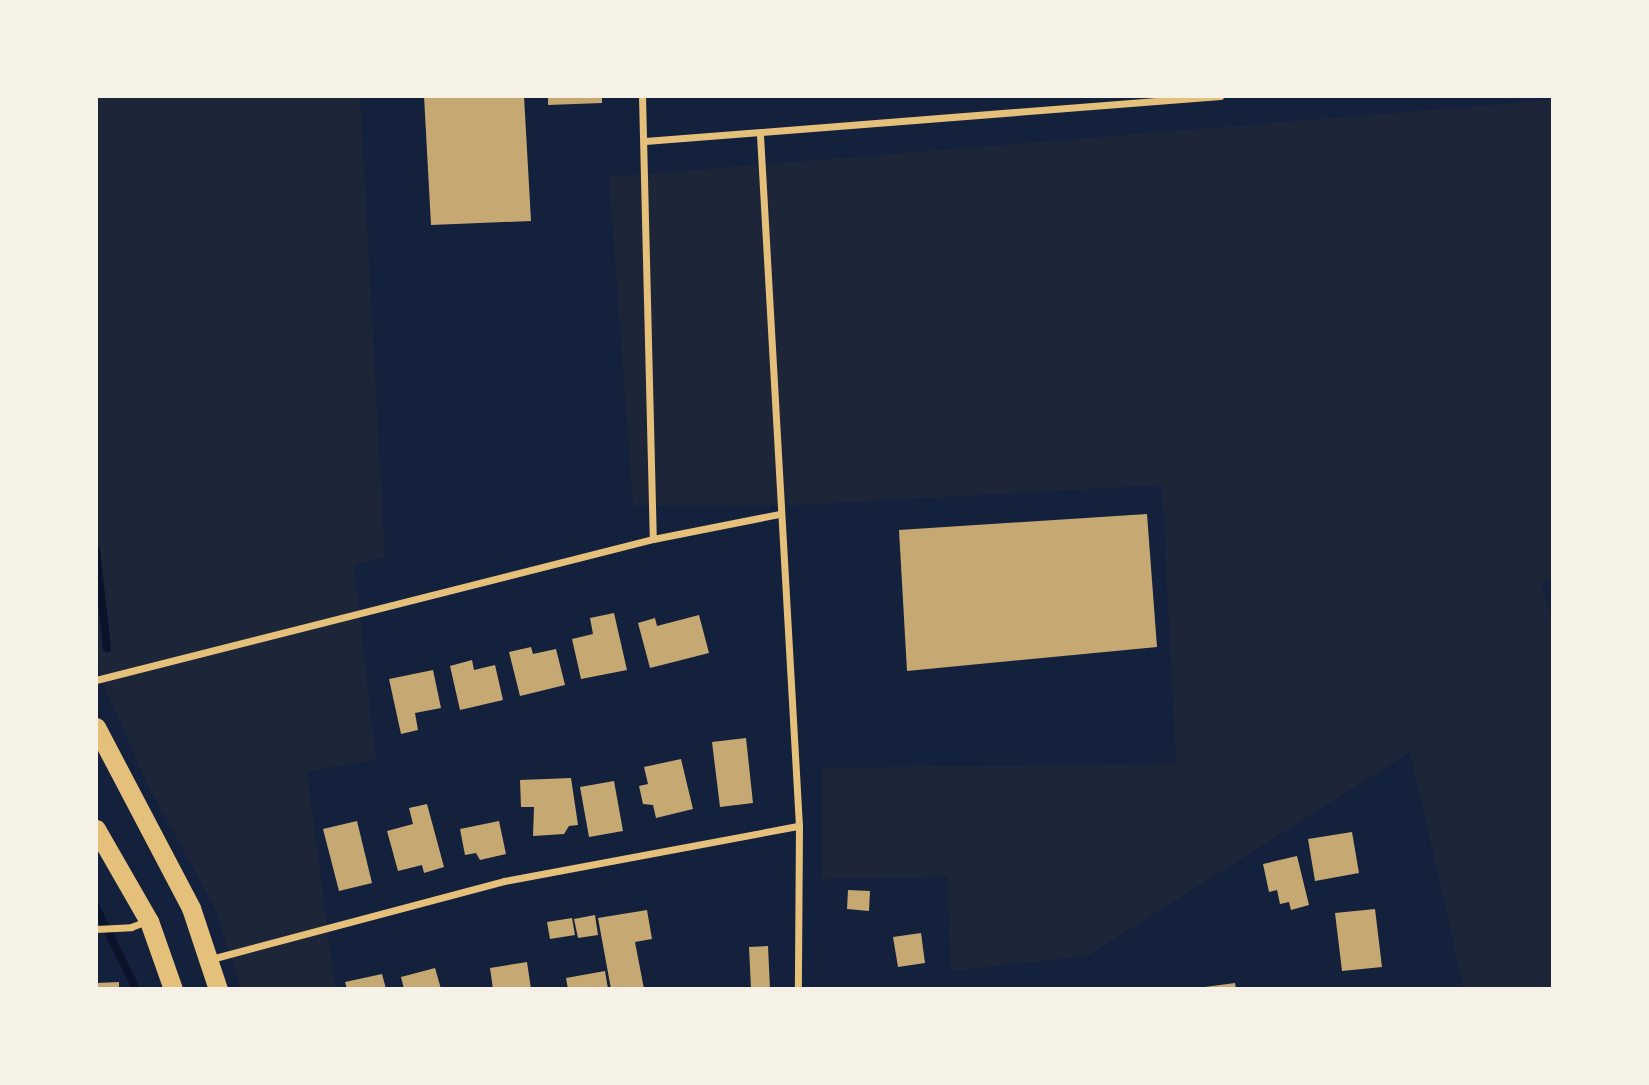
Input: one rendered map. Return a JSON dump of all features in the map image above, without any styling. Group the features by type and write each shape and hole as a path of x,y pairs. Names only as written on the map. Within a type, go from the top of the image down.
{"highway":[{"path":"96,727 191,908 218,989"},
{"path":"96,829 149,921 173,989"}],"street":[{"path":"642,96 653,540"},
{"path":"645,141 760,135 1220,96"},
{"path":"760,135 779,514 799,826 797,989"},
{"path":"96,680 653,540 779,514"},
{"path":"210,959 504,881 799,826"},
{"path":"96,929 131,927 149,921"}],"shaded area":[{"path":"96,96 360,96 385,557 354,565 376,760 307,771 335,989 241,989 216,910 148,785 101,679 96,660"},
{"path":"1553,100 1553,575 1541,585 1553,622 1553,989 1464,989 1410,752 1087,956 951,971 947,877 822,879 822,768 1176,763 1162,485 802,505 633,505 609,177"}],"building":[{"path":"424,96 524,96 531,221 431,225"},
{"path":"548,96 602,96 602,103 548,105"},
{"path":"1147,514 1157,647 907,671 899,530"},
{"path":"614,613 627,670 581,679 572,639 593,634 590,618"},
{"path":"699,615 709,653 650,668 638,623 655,618 657,626"},
{"path":"531,647 533,654 556,649 565,685 520,696 509,652"},
{"path":"472,660 474,670 495,665 503,700 460,710 450,666"},
{"path":"433,670 441,708 415,713 418,730 401,734 389,679"},
{"path":"746,738 753,803 720,807 712,742"},
{"path":"681,759 693,809 656,818 653,805 643,804 639,786 648,784 644,767"},
{"path":"571,778 578,825 569,826 564,834 533,836 534,807 521,807 520,780"},
{"path":"614,781 623,831 589,837 580,787"},
{"path":"427,804 444,867 424,873 422,865 398,871 387,831 413,824 409,808"},
{"path":"357,821 372,883 339,891 323,829"},
{"path":"499,821 506,854 480,860 476,853 465,855 460,829"},
{"path":"1352,832 1359,873 1315,881 1308,839"},
{"path":"1297,856 1309,905 1291,910 1289,902 1280,904 1277,890 1269,892 1263,864"},
{"path":"848,890 870,891 869,911 847,909"},
{"path":"1375,909 1382,967 1342,971 1335,913"},
{"path":"647,910 652,939 635,942 644,989 611,989 598,918"},
{"path":"595,915 598,935 578,938 574,919"},
{"path":"572,918 575,935 550,939 547,922"},
{"path":"921,933 925,963 898,967 893,937"},
{"path":"768,946 770,989 751,989 749,947"},
{"path":"527,962 531,989 493,989 490,968"},
{"path":"435,968 441,989 404,989 401,977"},
{"path":"605,971 608,989 568,989 566,978"},
{"path":"382,974 386,989 347,989 345,982"},
{"path":"119,982 119,989 96,989 96,983"},
{"path":"1235,983 1236,989 1205,989 1205,987"}],"waterway":[{"path":"96,550 107,648"},
{"path":"96,907 136,989"}]}
